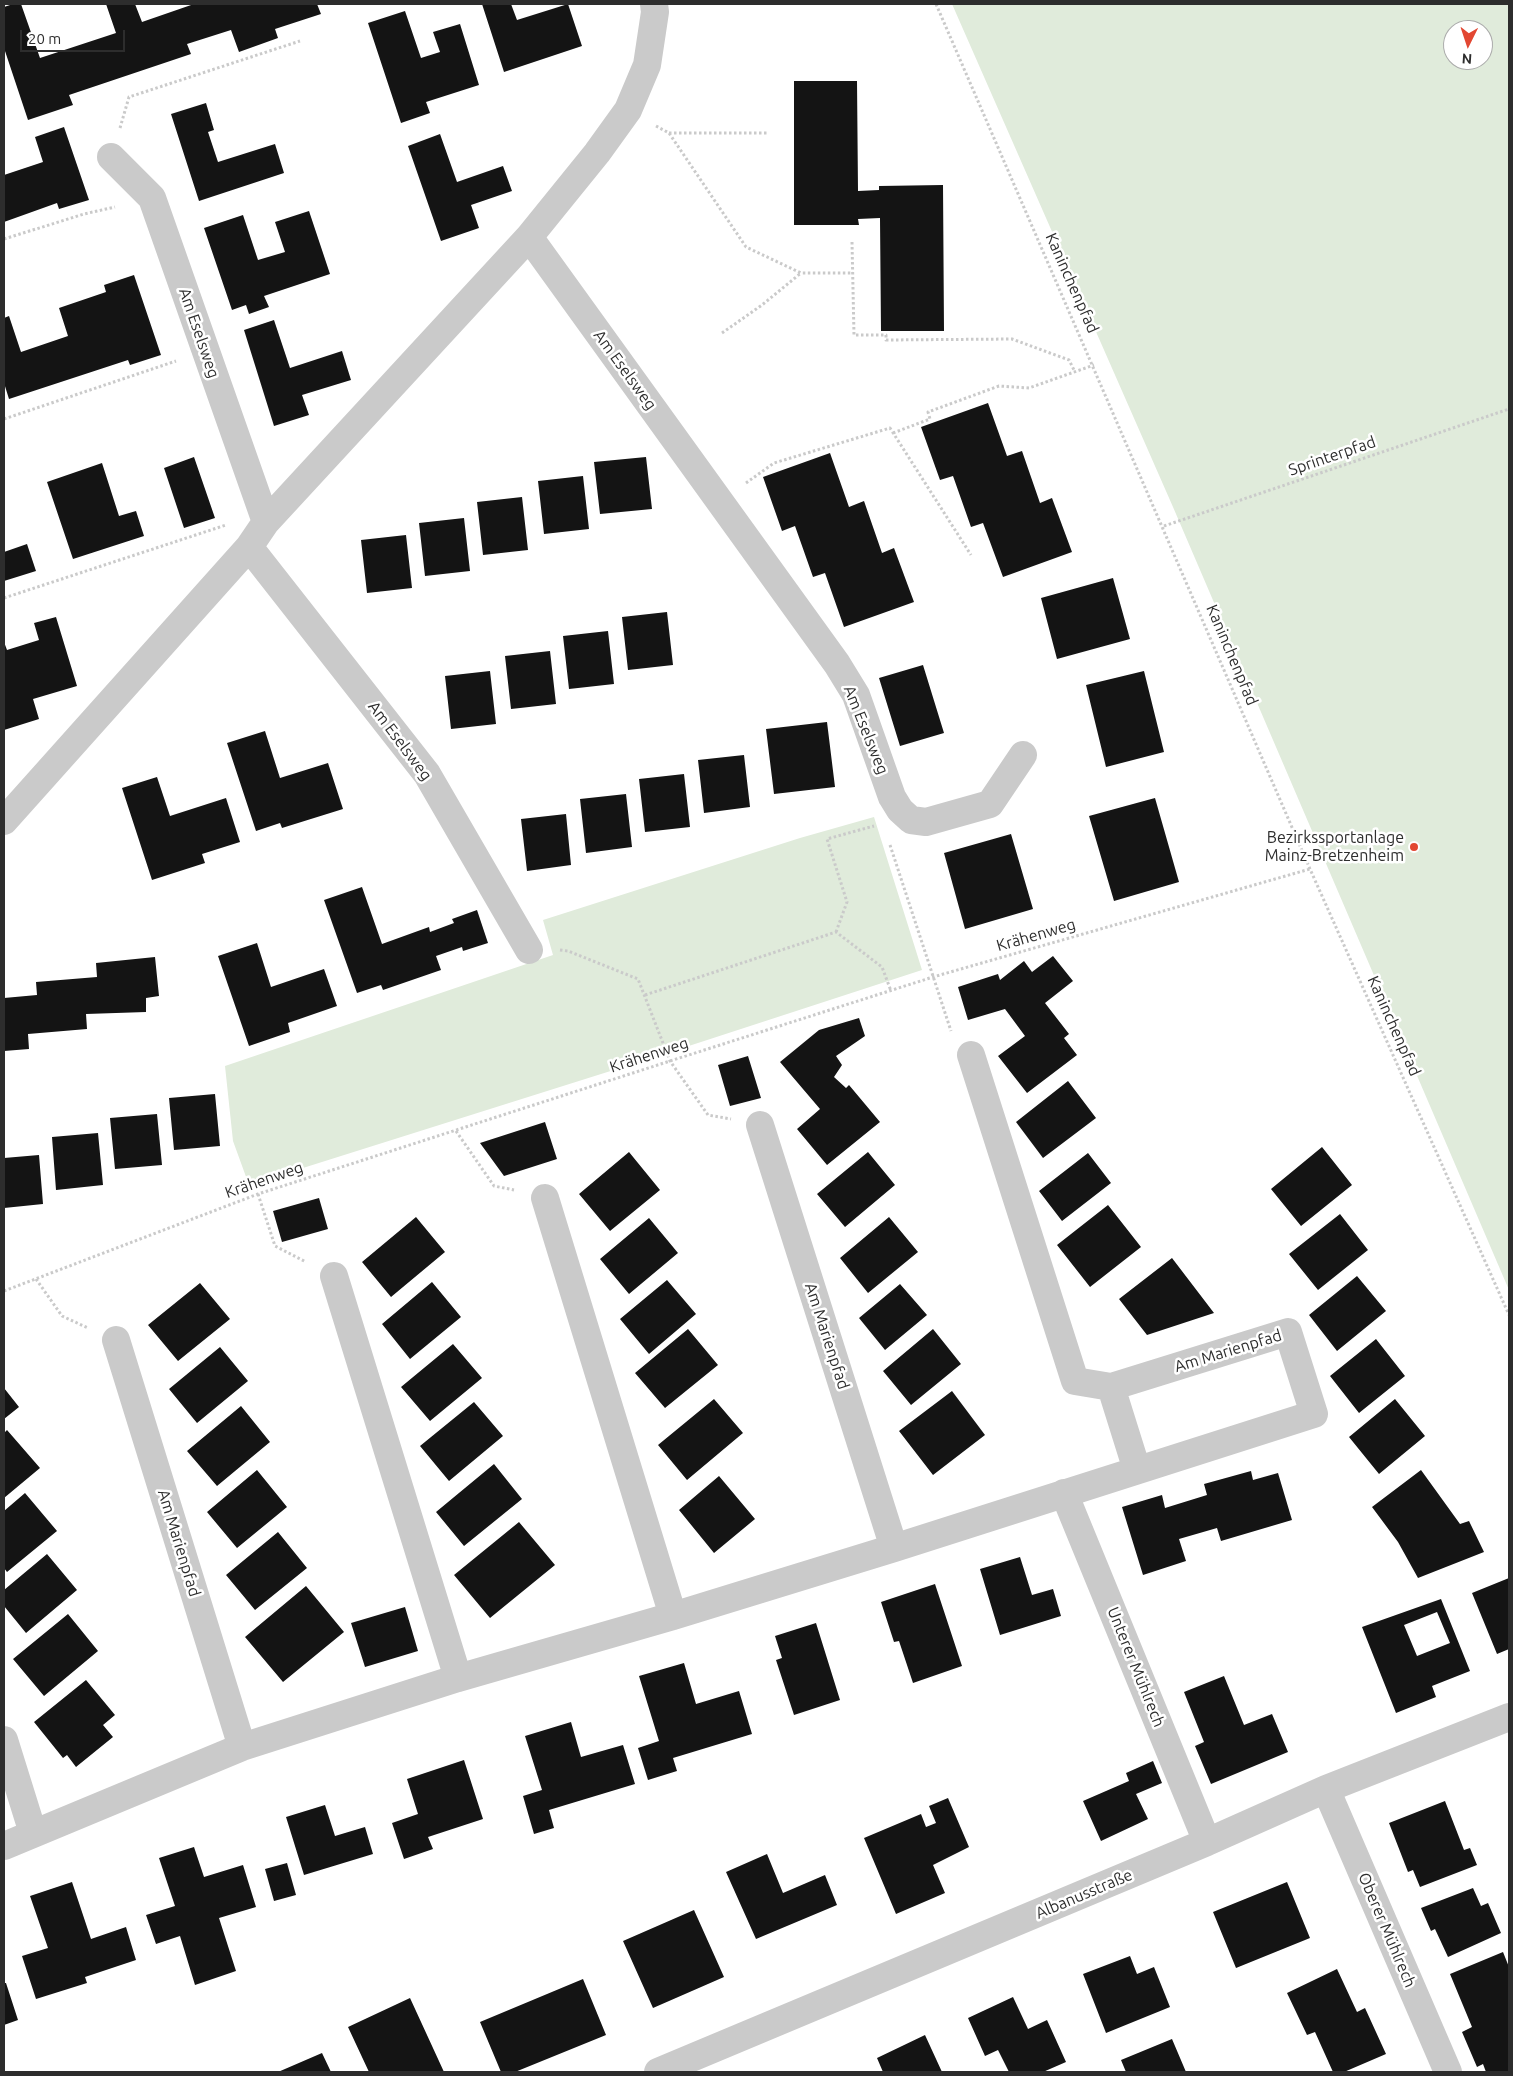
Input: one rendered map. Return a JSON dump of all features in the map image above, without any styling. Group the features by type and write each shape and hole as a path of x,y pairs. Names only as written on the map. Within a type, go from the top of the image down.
{"street":[{"path":"4,821 257,534 529,237 597,153 628,110 647,65 655,12 654,4"},
{"name":"Am Eselsweg","path":"111,157 152,198 206,352 257,534 427,774 529,950"},
{"name":"Am Eselsweg","path":"529,237 837,664 856,695 892,797 906,815 911,820 926,822 990,804 1023,755"},
{"name":"Am Marienpfad","path":"4,1846 242,1747 458,1678 673,1616 894,1548 1314,1414 1288,1332 1110,1387 1075,1381 970,1055"},
{"name":"Am Marienpfad","path":"760,1125 894,1548"},
{"path":"545,1198 673,1616"},
{"path":"334,1276 458,1678"},
{"name":"Am Marienpfad","path":"116,1340 242,1747"},
{"path":"1110,1387 1137,1470"},
{"name":"Unterer Mühlrech","path":"1064,1493 1207,1842"},
{"name":"Albanusstraße","path":"658,2072 1207,1842 1326,1789 1509,1717"},
{"path":"4,1740 33,1833"},
{"name":"Oberer Mühlrech","path":"1326,1789 1448,2072"}],"path":[{"name":"Kaninchenpfad","path":"936,4 1164,526 1310,869 1509,1315"},
{"path":"111,157 130,97 300,41"},
{"path":"628,110 669,133 746,247 800,273 853,272"},
{"path":"669,133 769,133"},
{"path":"4,239 84,214 152,198"},
{"path":"852,242 854,335 886,335 886,340 1012,339 1069,360 1075,372"},
{"path":"722,333 762,305 800,273"},
{"path":"4,419 206,352"},
{"path":"893,433 930,419 928,412 999,386 1029,388 1094,365"},
{"name":"Sprinterpfad","path":"1164,526 1509,409"},
{"path":"720,502 774,463 890,428 971,555"},
{"path":"4,598 225,524 257,534"},
{"path":"836,932 847,902 826,840 882,823"},
{"path":"889,842 951,1032"},
{"name":"Krähenweg","path":"4,1291 258,1194 933,977 1310,869"},
{"path":"644,995 836,932"},
{"path":"836,932 882,967 890,991"},
{"path":"529,950 568,951 638,979 670,1061 708,1115"},
{"path":"456,1131 494,1186"},
{"path":"258,1194 274,1246"},
{"path":"36,1279 62,1316"}],"green space":[{"name":"Bezirkssportanlage Mainz-Bretzenheim","path":"952,4 1509,4 1509,1290 1173,507"},
{"path":"874,817 922,970 655,1057 249,1185 233,1141 225,1066 553,955 543,920 800,838"}],"building":[{"path":"21,4 40,58 116,33 106,4 135,4 142,22 194,4 317,4 321,14 275,29 278,38 239,52 231,30 187,44 191,54 69,95 73,105 28,120 4,48 4,7"},
{"path":"482,4 511,4 517,20 568,4 582,46 504,72"},
{"path":"405,11 421,58 440,52 433,32 460,24 479,85 426,102 430,113 401,123 368,23"},
{"path":"794,81 857,81 858,191 879,190 879,186 943,185 944,331 881,331 880,218 858,219 859,225 794,225"},
{"path":"206,103 214,130 208,132 218,162 275,144 284,173 199,201 171,114"},
{"path":"64,127 89,200 59,209 57,203 4,222 4,175 43,162 35,137"},
{"path":"440,134 457,182 503,166 512,191 471,205 479,228 441,241 408,146"},
{"path":"309,211 330,274 264,296 269,307 249,314 246,305 232,310 204,228 243,215 258,260 285,252 275,222"},
{"path":"134,275 161,355 130,365 128,360 9,399 4,383 4,318 9,316 21,352 68,336 59,308 106,292 104,285"},
{"path":"274,320 290,368 342,351 351,380 302,395 309,415 274,426 244,330"},
{"path":"988,403 1007,456 1022,451 1040,503 1052,498 1072,552 1003,577 983,523 971,527 953,476 940,480 921,427"},
{"path":"830,453 849,507 864,501 882,553 894,548 914,602 844,627 825,573 813,577 795,526 782,531 763,477"},
{"path":"194,457 215,518 184,528 164,468"},
{"path":"646,457 652,509 600,514 594,462"},
{"path":"102,463 119,516 136,511 144,536 73,559 47,482"},
{"path":"583,476 589,529 544,534 538,481"},
{"path":"522,497 528,550 483,555 477,502"},
{"path":"464,518 470,571 425,576 419,523"},
{"path":"406,535 412,588 367,593 361,540"},
{"path":"27,544 36,571 4,581 4,552"},
{"path":"1113,578 1130,639 1057,659 1041,598"},
{"path":"667,612 673,665 628,670 622,617"},
{"path":"56,617 77,686 33,699 39,719 4,730 4,642 7,650 39,640 34,623"},
{"path":"608,631 614,684 569,689 563,636"},
{"path":"550,651 556,704 511,709 505,656"},
{"path":"923,665 944,733 900,746 879,678"},
{"path":"490,671 496,724 451,729 445,676"},
{"path":"1144,671 1164,752 1106,767 1086,685"},
{"path":"827,722 835,787 774,794 766,729"},
{"path":"265,731 280,778 328,763 343,809 282,828 280,823 256,831 227,743"},
{"path":"744,755 750,807 704,813 698,760"},
{"path":"684,774 690,827 645,832 639,779"},
{"path":"157,777 170,816 226,798 240,842 202,854 205,863 152,880 122,788"},
{"path":"626,794 632,847 586,853 580,799"},
{"path":"1155,798 1179,882 1114,901 1089,816"},
{"path":"566,814 571,865 527,871 521,819"},
{"path":"1011,834 1033,909 965,929 944,853"},
{"path":"362,887 382,944 429,927 430,932 454,923 452,919 477,910 488,943 463,951 462,947 436,956 441,970 383,990 381,985 357,993 324,900"},
{"path":"257,943 271,987 324,969 337,1006 288,1023 290,1032 249,1046 218,956"},
{"path":"1053,956 1073,981 1045,1003 1069,1034 1064,1038 1077,1055 1027,1093 998,1056 1025,1036 1005,1009 968,1020 958,987 998,974 1000,980 1024,961 1032,972"},
{"path":"155,957 159,996 146,998 146,1012 86,1014 87,1029 28,1034 29,1049 4,1051 4,998 37,995 36,982 97,977 96,963"},
{"path":"859,1018 865,1036 836,1056 842,1065 834,1077 846,1088 849,1085 880,1122 827,1165 797,1129 820,1109 780,1062 819,1030"},
{"path":"748,1056 761,1098 730,1106 718,1065"},
{"path":"1068,1081 1096,1118 1043,1158 1016,1122"},
{"path":"215,1094 220,1146 174,1150 169,1098"},
{"path":"157,1114 162,1165 115,1169 110,1118"},
{"path":"545,1122 557,1159 504,1176 480,1143"},
{"path":"98,1133 103,1185 56,1190 52,1137"},
{"path":"1322,1147 1352,1185 1301,1226 1271,1189"},
{"path":"629,1152 660,1190 610,1231 579,1194"},
{"path":"868,1152 895,1185 845,1227 817,1194"},
{"path":"1088,1153 1111,1183 1062,1221 1039,1191"},
{"path":"39,1155 43,1204 4,1208 4,1158"},
{"path":"319,1198 328,1229 282,1242 273,1211"},
{"path":"1108,1205 1141,1247 1090,1287 1057,1245"},
{"path":"1340,1214 1368,1250 1318,1290 1289,1254"},
{"path":"416,1217 445,1252 391,1297 362,1262"},
{"path":"889,1217 918,1252 868,1293 840,1258"},
{"path":"649,1218 678,1253 629,1294 600,1259"},
{"path":"1172,1258 1214,1313 1147,1335 1119,1299"},
{"path":"1357,1276 1386,1311 1337,1351 1309,1315"},
{"path":"667,1280 696,1314 649,1354 620,1319"},
{"path":"432,1282 461,1317 410,1359 382,1324"},
{"path":"200,1283 230,1319 178,1361 148,1325"},
{"path":"900,1284 927,1315 885,1350 859,1318"},
{"path":"688,1329 718,1365 665,1408 635,1373"},
{"path":"933,1329 961,1364 911,1405 883,1371"},
{"path":"1376,1339 1405,1376 1359,1413 1330,1376"},
{"path":"453,1344 482,1378 430,1421 401,1387"},
{"path":"220,1347 248,1381 197,1423 169,1389"},
{"path":"4,1388 19,1407 4,1419"},
{"path":"952,1391 985,1435 933,1475 899,1431"},
{"path":"714,1399 743,1433 687,1480 658,1445"},
{"path":"1395,1399 1425,1436 1379,1474 1349,1437"},
{"path":"474,1402 503,1436 449,1481 420,1446"},
{"path":"241,1406 270,1442 217,1486 187,1451"},
{"path":"7,1430 40,1468 4,1498 4,1433"},
{"path":"494,1464 522,1499 464,1546 436,1512"},
{"path":"257,1470 287,1507 237,1548 207,1512"},
{"path":"1421,1470 1460,1524 1469,1521 1484,1552 1418,1578 1398,1542 1372,1507"},
{"path":"1251,1471 1253,1480 1278,1473 1292,1520 1221,1541 1217,1528 1179,1539 1186,1561 1143,1575 1122,1507 1162,1495 1165,1508 1207,1495 1204,1484"},
{"path":"719,1476 755,1519 714,1553 679,1510"},
{"path":"25,1493 57,1531 7,1572 4,1568 4,1511"},
{"path":"519,1522 555,1565 490,1618 454,1575"},
{"path":"278,1532 307,1568 255,1610 226,1575"},
{"path":"47,1554 77,1590 26,1633 4,1606 4,1590"},
{"path":"1020,1557 1032,1595 1053,1589 1061,1616 1000,1635 980,1569"},
{"path":"1509,1578 1509,1649 1497,1654 1472,1593"},
{"path":"935,1584 962,1666 913,1683 899,1641 894,1642 881,1602"},
{"path":"306,1586 344,1632 283,1682 245,1637"},
{"path":"1441,1599 1470,1671 1432,1686 1436,1697 1396,1713 1362,1627","holes":["1437,1612 1450,1643 1417,1656 1404,1625"]},
{"path":"405,1607 418,1651 365,1667 351,1623"},
{"path":"68,1614 98,1651 44,1696 13,1659"},
{"path":"816,1623 840,1700 794,1715 776,1660 782,1658 775,1636"},
{"path":"684,1663 696,1704 739,1691 752,1734 673,1758 677,1771 648,1780 638,1748 659,1741 639,1676"},
{"path":"1224,1676 1244,1725 1272,1714 1288,1752 1211,1784 1195,1746 1204,1742 1184,1692"},
{"path":"86,1680 115,1715 103,1725 113,1737 76,1767 67,1755 63,1758 34,1722"},
{"path":"571,1722 581,1757 623,1745 635,1784 549,1810 554,1828 534,1834 523,1796 542,1790 525,1736"},
{"path":"464,1760 483,1819 428,1837 433,1849 404,1859 392,1823 418,1814 407,1779"},
{"path":"1153,1761 1162,1783 1136,1794 1148,1819 1101,1841 1083,1801 1129,1781 1126,1773"},
{"path":"948,1798 969,1847 933,1865 945,1893 896,1914 864,1838 921,1814 926,1827 936,1823 929,1806"},
{"path":"1445,1801 1464,1850 1470,1848 1477,1865 1420,1887 1413,1870 1408,1872 1389,1823"},
{"path":"325,1805 335,1836 365,1827 373,1854 304,1875 286,1817"},
{"path":"194,1847 204,1877 243,1865 256,1907 219,1918 236,1971 195,1985 180,1936 156,1944 146,1915 175,1906 159,1858"},
{"path":"767,1854 783,1893 825,1875 837,1905 756,1939 726,1872"},
{"path":"287,1863 296,1895 274,1901 265,1869"},
{"path":"72,1882 91,1939 126,1927 136,1960 85,1977 87,1983 36,1999 22,1956 48,1948 30,1896"},
{"path":"1287,1882 1310,1938 1236,1968 1213,1912"},
{"path":"1473,1888 1481,1906 1488,1903 1501,1933 1448,1957 1435,1929 1431,1931 1421,1908"},
{"path":"694,1910 724,1977 653,2008 623,1941"},
{"path":"1503,1952 1509,1967 1509,2072 1486,2072 1483,2064 1477,2067 1462,2032 1472,2027 1450,1974"},
{"path":"1130,1956 1137,1974 1154,1967 1170,2007 1106,2033 1083,1974"},
{"path":"1337,1969 1357,2012 1365,2008 1386,2054 1344,2072 1333,2072 1315,2032 1307,2035 1287,1993"},
{"path":"583,1979 606,2035 515,2072 501,2072 480,2022"},
{"path":"4,1983 6,1983 18,2020 4,2025"},
{"path":"1013,1997 1028,2029 1047,2020 1066,2062 1043,2072 1009,2072 998,2050 985,2056 968,2018"},
{"path":"410,1998 444,2072 369,2072 348,2027"},
{"path":"925,2035 942,2072 883,2072 877,2058"},
{"path":"1172,2039 1186,2072 1126,2072 1121,2060"},
{"path":"322,2053 331,2072 278,2072"}],"place":[{"name":"Bezirkssportanlage Mainz-Bretzenheim","path":"1414,847"}]}
